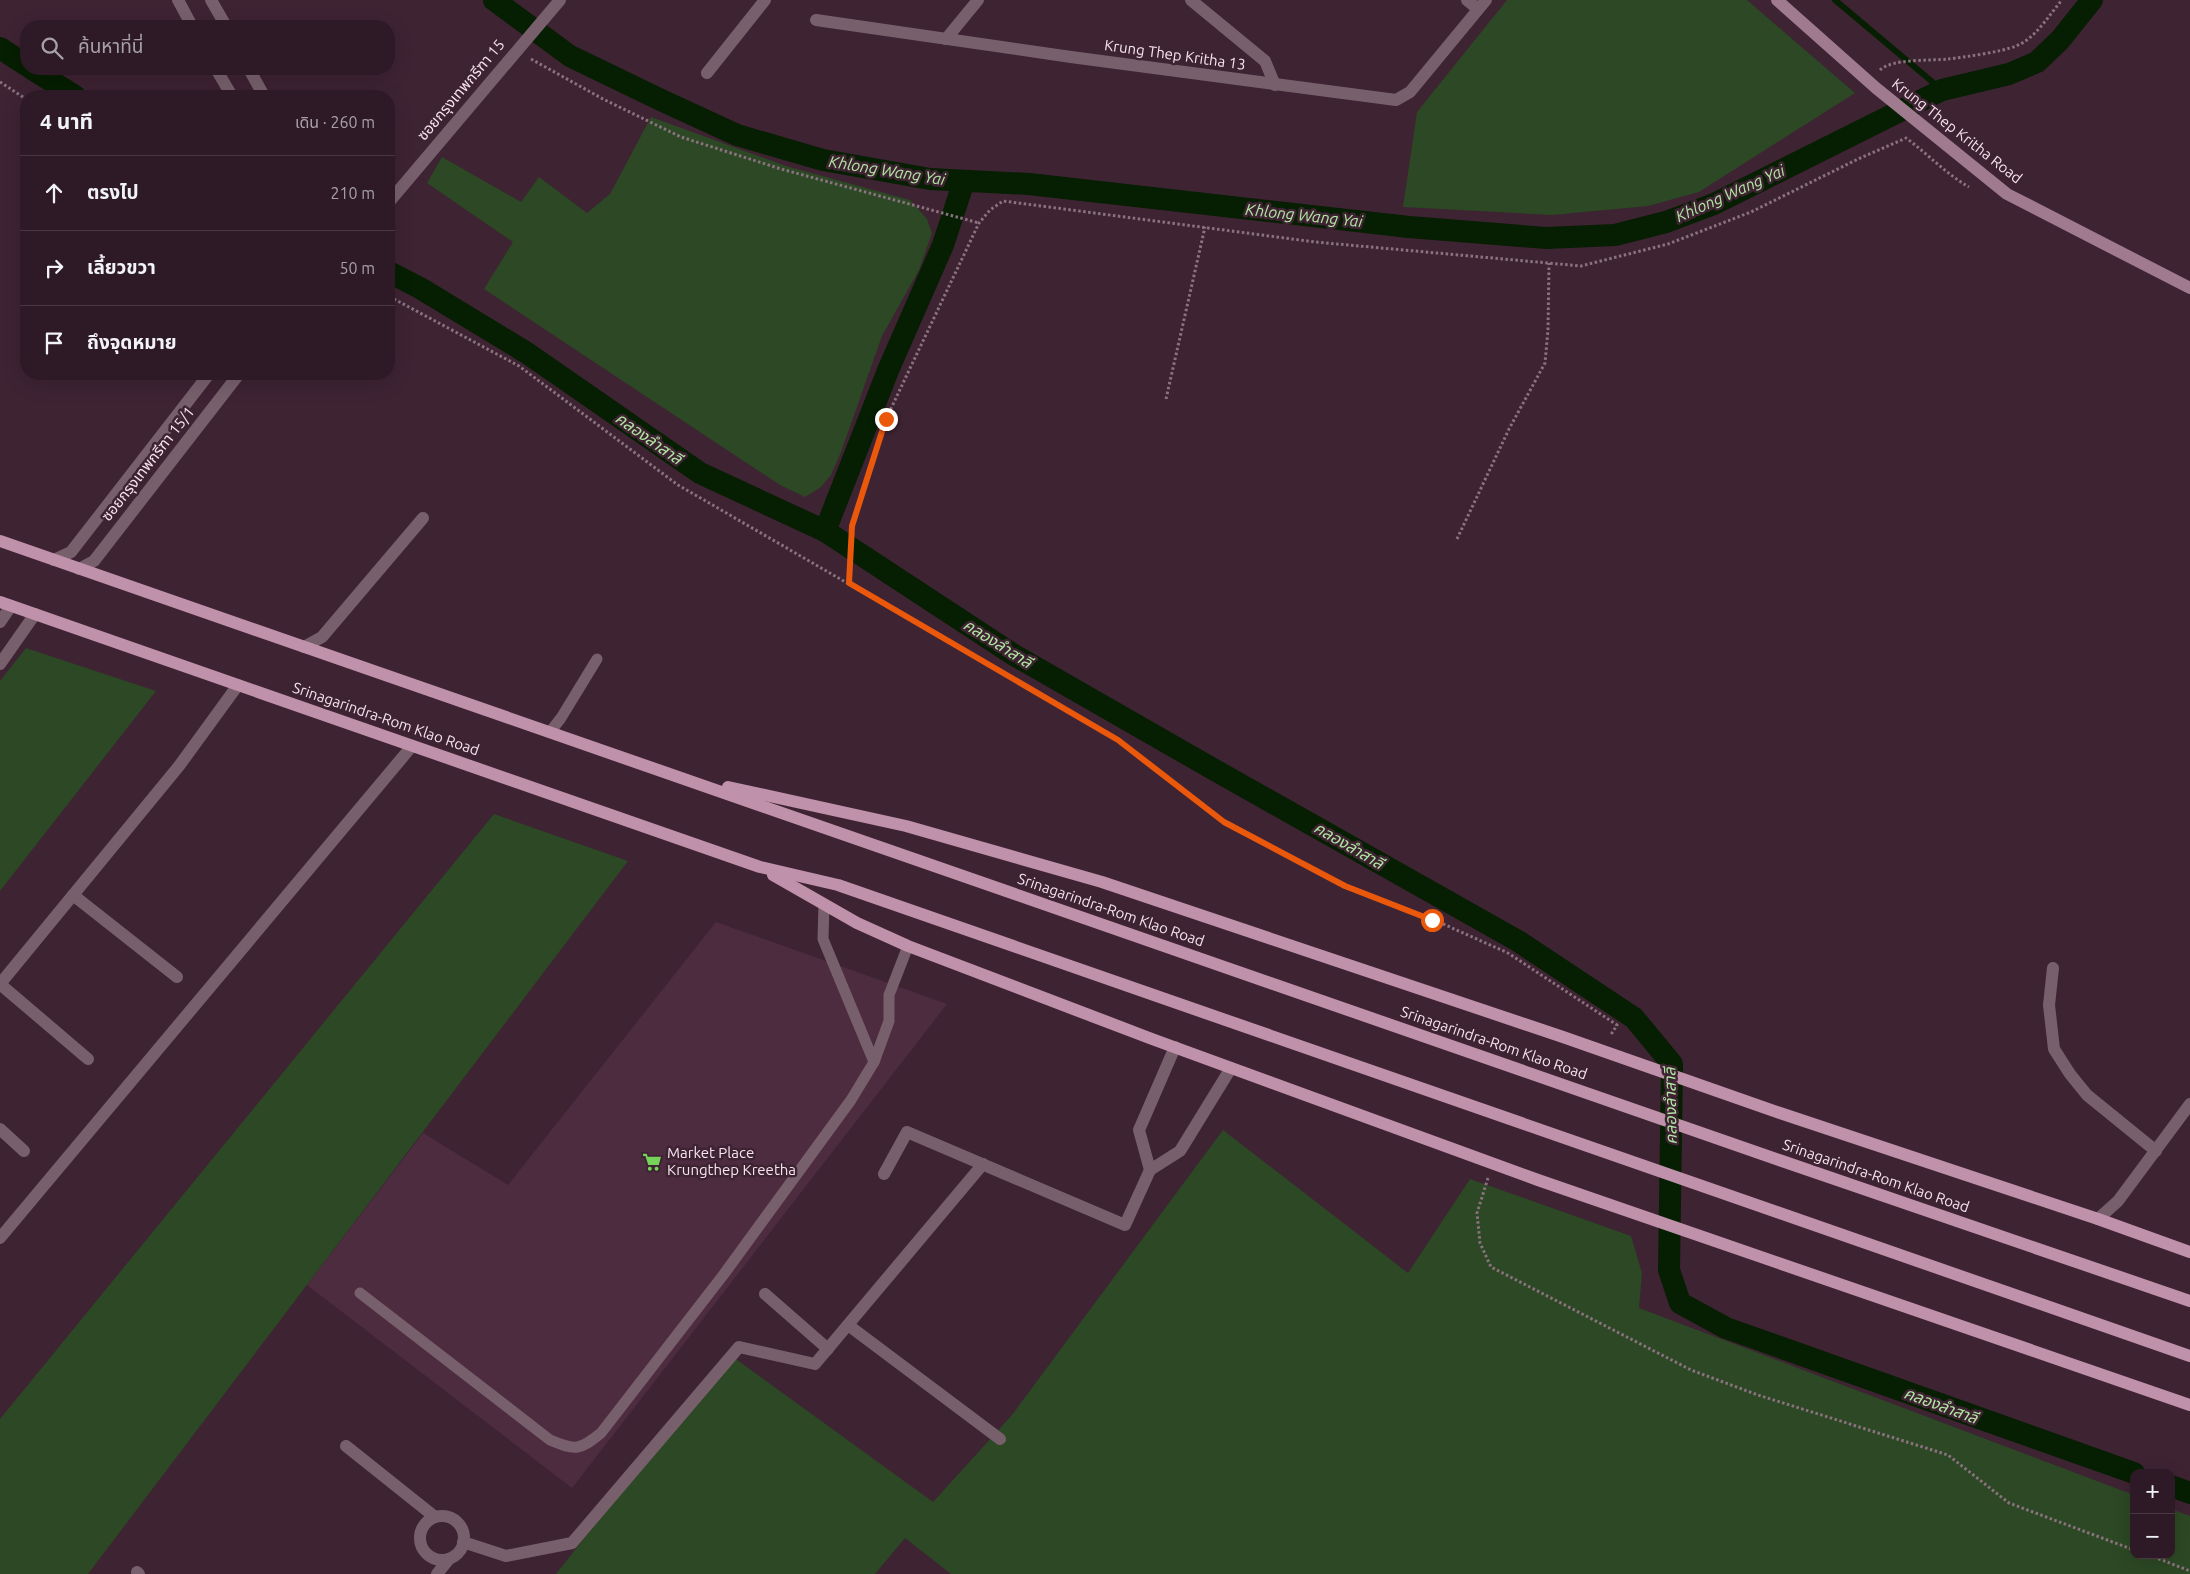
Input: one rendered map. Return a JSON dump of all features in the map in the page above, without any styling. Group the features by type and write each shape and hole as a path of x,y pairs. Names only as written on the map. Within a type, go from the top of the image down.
{"main road":[{"name":"Krung Thep Kritha Road","path":"1777,0 1876,88 2007,194 2190,288"},
{"name":"Srinagarindra-Rom Klao Road","path":"0,541 1782,1161 2190,1301"},
{"name":"Srinagarindra-Rom Klao Road","path":"6,604 760,867 838,885 2190,1356"},
{"name":"Srinagarindra-Rom Klao Road","path":"674,776 906,826 1102,882 1563,1037 1780,1113 2098,1219 2190,1252"},
{"name":"Srinagarindra-Rom Klao Road","path":"760,867 857,923 908,946 1175,1047 1492,1164 2190,1405"}],"street":[{"path":"178,0 189,20"},
{"path":"211,0 223,20"},
{"path":"706,72 765,0"},
{"path":"946,39 978,0"},
{"path":"1191,0 1265,61 1275,85"},
{"path":"1467,0 1482,4"},
{"name":"ซอยกรุงเทพกรีฑา 15","path":"395,195 558,2"},
{"name":"Krung Thep Kritha 13","path":"816,20 1275,85 1396,100 1410,92 1482,4"},
{"path":"220,75 228,90"},
{"path":"252,75 261,90"},
{"name":"ซอยกรุงเทพกรีฑา 15/1","path":"54,560 71,552 204,380"},
{"name":"ซอยกรุงเทพกรีฑา 15/1","path":"79,569 94,561 234,380"},
{"path":"304,647 322,637 423,518"},
{"path":"0,622 6,604"},
{"path":"0,664 35,614"},
{"path":"88,1058 0,984 179,766 238,685"},
{"path":"0,1238 412,746"},
{"path":"73,895 177,976"},
{"path":"2053,968 2049,1006 2054,1049 2087,1094 2156,1151"},
{"path":"1150,1170 1138,1130 1175,1047"},
{"path":"884,1174 907,1132 1125,1225 1150,1170 1180,1151 1231,1068"},
{"path":"2098,1219 2118,1201 2190,1104"},
{"path":"0,1129 24,1151"},
{"path":"463,1542 506,1556 572,1543 739,1347 816,1364 982,1164"},
{"path":"765,1294 828,1349"},
{"path":"848,1325 1000,1439"},
{"path":"346,1446 435,1517"},
{"path":"437,1574 449,1559 461,1549 463,1542 461,1528 456,1522 443,1516 435,1517 424,1525 421,1531 421,1544 424,1550 435,1559 449,1559"}],"lane":[{"path":"550,732 598,659"},
{"path":"824,904 823,939 874,1062"},
{"path":"360,1294 550,1440 568,1448 585,1446 601,1432 724,1274 851,1100 874,1062 889,1022 889,995 908,946"}],"path":[{"path":"1884,67 1906,62 1948,59 2017,46 2035,33 2062,0"},
{"path":"528,58 602,99 682,137 781,170 979,223"},
{"path":"0,82 20,95"},
{"path":"849,583 852,526 886,419 979,223 990,210 1003,201 1205,226 1315,242 1581,266 1668,244 1751,212 1858,159 1906,138"},
{"path":"1166,399 1205,226"},
{"path":"1458,539 1509,429 1544,363 1548,330 1550,263"},
{"path":"395,300 519,366 678,485 1118,740 1224,822 1345,886 1432,920 1508,953 1616,1024 1609,1038 1601,1035"},
{"path":"1492,1164 1477,1213 1480,1243 1491,1267 1691,1370 1758,1395 1948,1455 2009,1502 2130,1548"},
{"path":"2158,1559 2190,1571"}],"shaded area":[{"path":"716,922 947,1004 572,1488 307,1285 423,1133 508,1185"}],"green space":[{"path":"1507,0 1747,0 1855,93 1699,192 1648,206 1552,215 1403,207 1417,112"},
{"path":"651,117 786,166 910,200 927,219 932,233 919,270 882,336 831,475 821,487 805,497 780,485 484,289 513,242 427,183 442,157 521,202 539,177 587,213 610,194"},
{"path":"26,648 156,691 0,891 0,681"},
{"path":"494,814 628,861 88,1574 0,1574 0,1419"},
{"path":"1223,1130 1408,1273 1470,1179 1631,1236 1642,1273 1639,1308 2130,1493 2130,1559 2175,1559 2175,1510 2190,1516 2190,1574 951,1574 905,1538 875,1574 556,1574 729,1354 933,1502 1012,1415"}],"waterway":[{"name":"Khlong Wang Yai","path":"494,0 570,56 737,135 823,160 930,179 1029,184 1409,227 1546,238 1615,235 1666,222 1714,204 1942,90 2009,74 2037,62 2060,40 2092,0"},
{"path":"1835,0 1942,90"},
{"name":"คลองลำสาลี","path":"0,48 20,61"},
{"name":"คลองลำสาลี","path":"42,75 65,90"},
{"path":"825,531 889,368 943,245 964,181"},
{"name":"คลองลำสาลี","path":"395,275 420,288 527,353 700,473 825,531 1014,655 1518,941 1634,1018 1672,1064 1669,1270 1680,1303 1726,1328 2130,1472"},
{"name":"คลองลำสาลี","path":"2175,1487 2190,1493"}],"place":[{"name":"Market Place Krungthep Kreetha","path":"652,1162"}],"route":[{"path":"886,419 852,526 849,583 1118,740 1224,822 1345,886 1432,920"}]}
